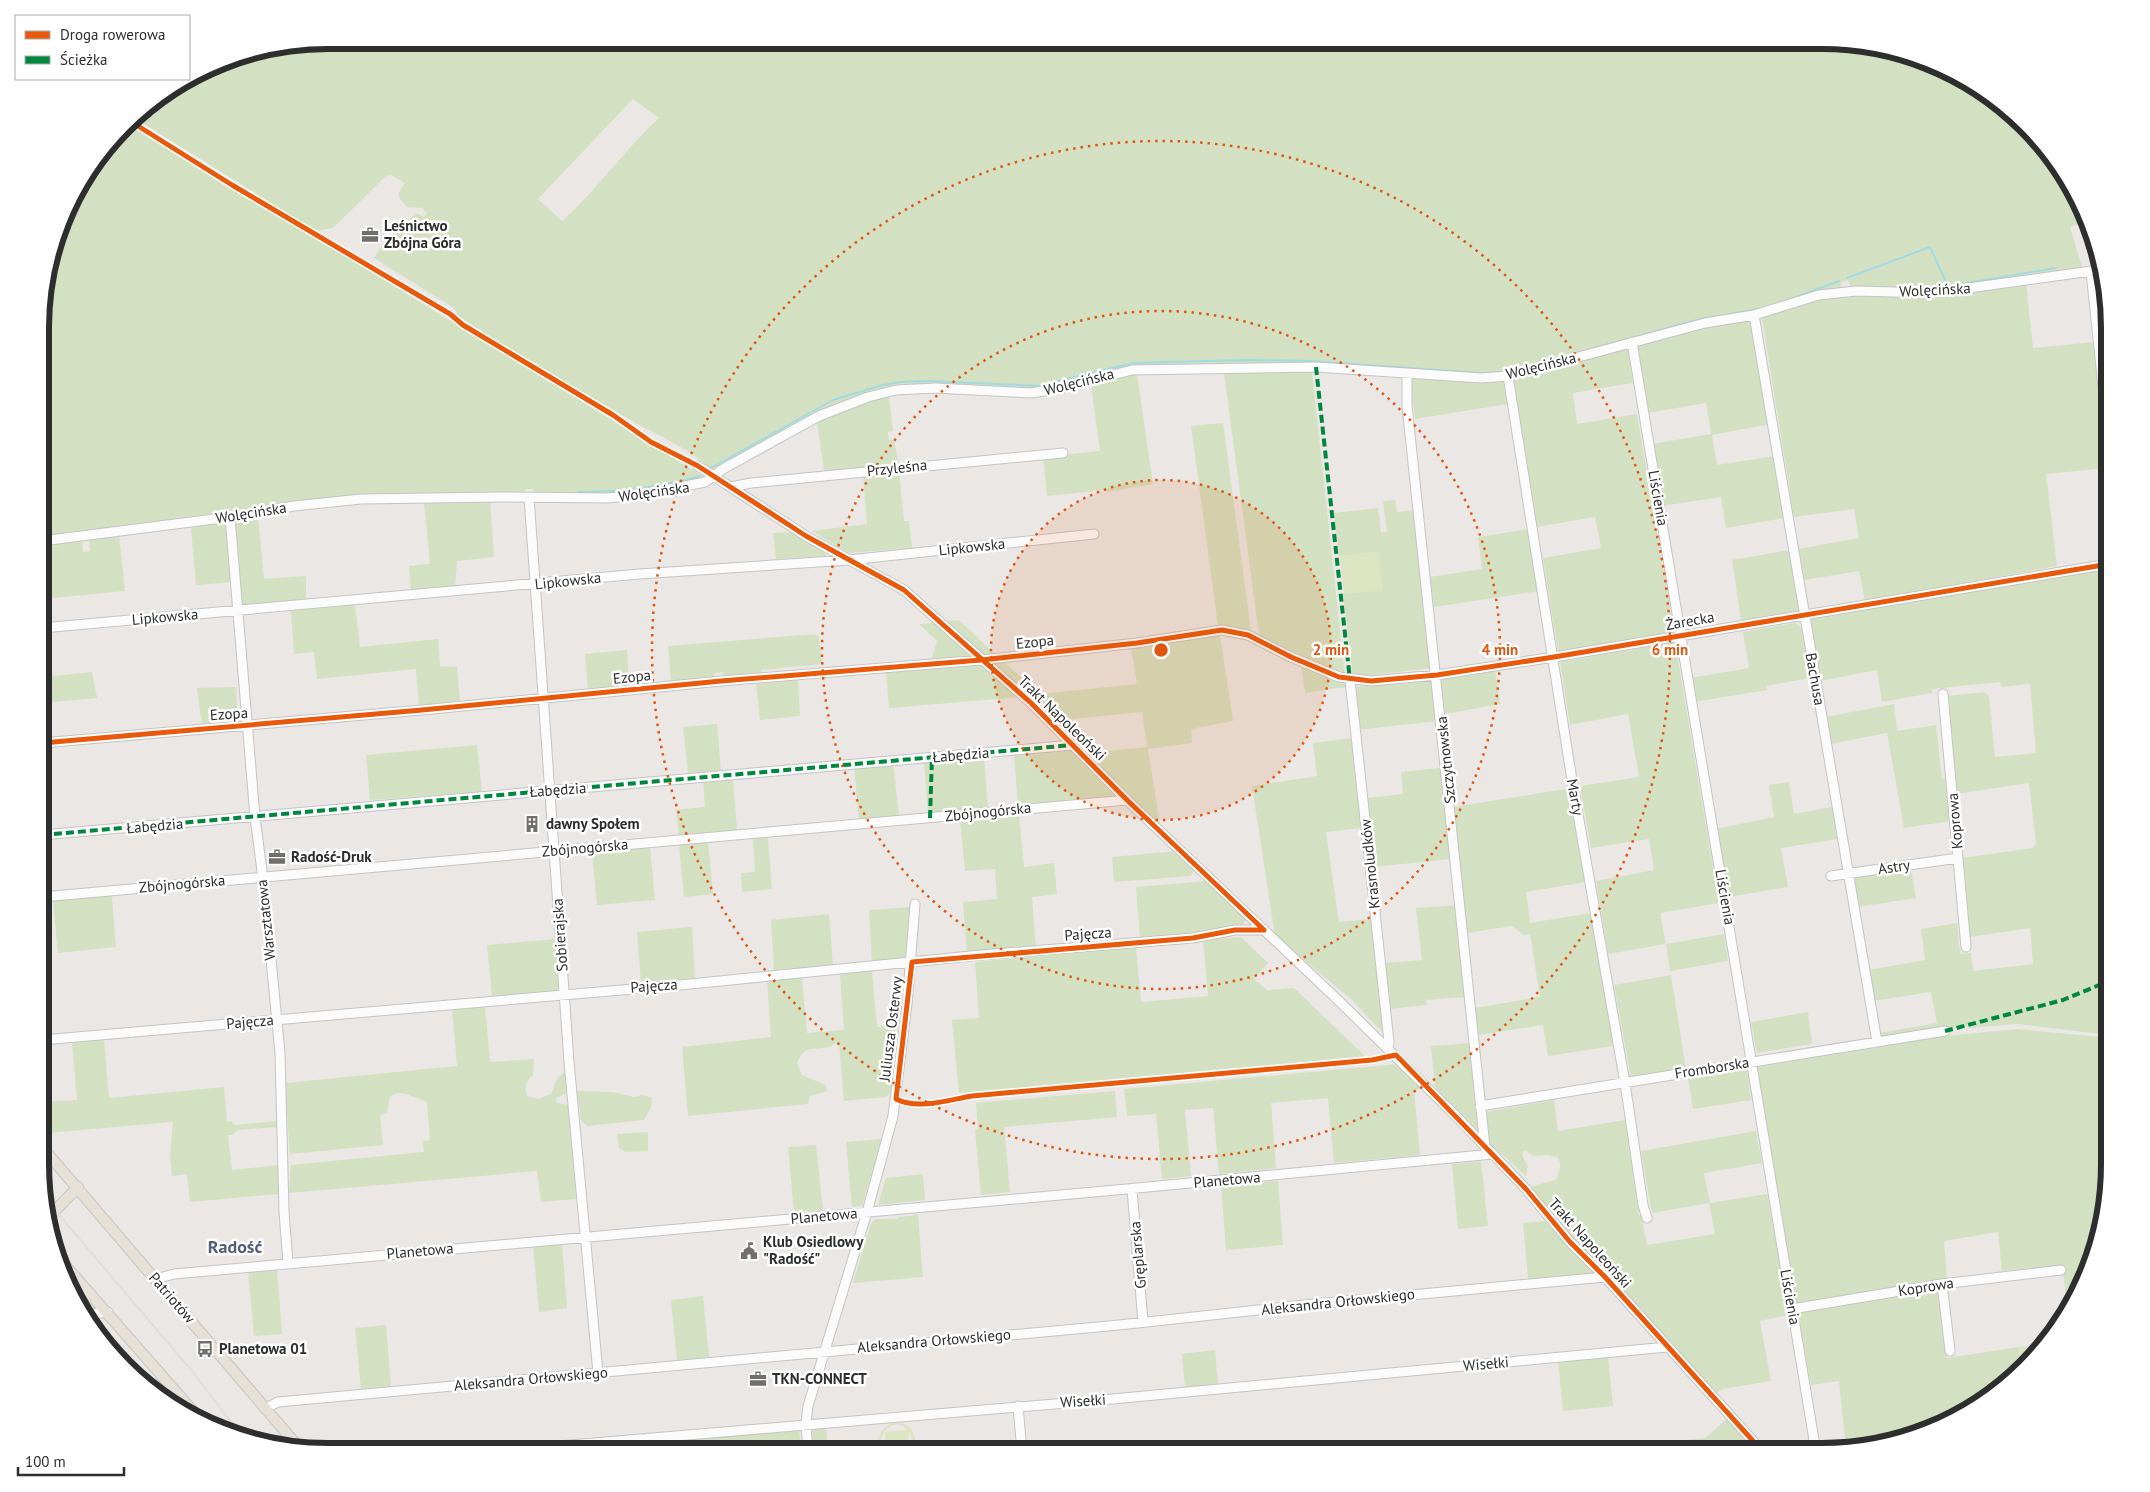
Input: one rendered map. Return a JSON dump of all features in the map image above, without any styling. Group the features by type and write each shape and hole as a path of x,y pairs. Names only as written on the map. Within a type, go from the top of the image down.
{"main road":[{"name":"Patriotów","path":"49,1154 295,1441"},
{"path":"53,1213 78,1188"},
{"path":"70,1270 189,1407"}],"street":[{"name":"Wolęcińska","path":"49,540 230,517 294,506 361,499 623,498 696,486 749,454 819,416 871,396 896,390 935,388 1031,393 1062,388 1132,370 1316,368 1481,378 1508,376 1704,323 1754,315 1819,295 1847,291 1932,293 2095,271"},
{"path":"2095,271 2101,344"},
{"name":"Bachusa","path":"1754,315 1877,1042"},
{"name":"Liścienia","path":"1632,342 1641,407 1681,635 1814,1443"},
{"name":"Szczytnowska","path":"1407,374 1408,406 1485,1147"},
{"name":"Marty","path":"1508,376 1572,780 1625,1082 1643,1205 1647,1218"},
{"name":"Przyleśna","path":"731,488 751,483 1063,452"},
{"name":"Trakt Napoleoński","path":"698,466 806,536 904,590 981,660 1031,702 1127,800 1388,1048 1493,1154 1570,1242 1755,1443"},
{"name":"Sobierajska","path":"529,497 564,993 584,1237 598,1373"},
{"name":"Warsztatowa","path":"230,517 255,817 280,1053 285,1174 284,1212 288,1263"},
{"name":"Lipkowska","path":"49,627 639,574 849,560 1094,534"},
{"name":"Żarecka","path":"1222,630 1248,635 1299,660 1350,680 1371,681 1436,675 1554,657 1868,606 2101,565"},
{"name":"Ezopa","path":"49,742 544,699 730,680 981,660 1137,643 1222,630"},
{"name":"Krasnoludków","path":"1350,680 1389,1042 1388,1048"},
{"name":"Koprowa","path":"1943,694 1966,947"},
{"name":"Łabędzia","path":"49,834 1073,744"},
{"name":"Zbójnogórska","path":"49,896 1127,800"},
{"name":"Astry","path":"1831,876 1958,858"},
{"name":"Juliusza Osterwy","path":"807,1443 806,1424 808,1406 867,1212 893,1116 912,962 915,904"},
{"name":"Pajęcza","path":"49,1039 564,993 680,985 912,962 1193,938 1235,930 1264,930"},
{"name":"Fromborska","path":"1480,1106 1944,1032"},
{"name":"Planetowa","path":"156,1279 174,1274 288,1263 1132,1189 1493,1154"},
{"name":"Gręplarska","path":"1132,1189 1143,1322"},
{"name":"Koprowa","path":"1792,1309 1942,1284 2061,1270"},
{"name":"Aleksandra Orłowskiego","path":"266,1408 278,1402 1605,1278"},
{"path":"1942,1284 1950,1350"},
{"path":"93,1314 108,1312"},
{"name":"Wisełki","path":"594,1443 1667,1347"},
{"path":"1018,1406 1021,1443"},
{"path":"648,1438 648,1443"}],"green space":[{"path":"309,49 1841,49 1895,58 1929,70 1962,86 1992,106 2020,130 2044,158 2064,188 2080,221 2081,223 2070,227 2082,267 1947,289 1852,289 1848,280 1841,283 1842,290 1502,375 1138,367 1050,389 864,395 830,406 714,473 700,459 689,452 634,422 458,316 454,308 374,258 400,219 405,223 416,213 424,217 427,214 422,208 407,207 401,200 399,193 405,183 391,175 386,176 333,228 316,231 140,121 158,106 188,86 221,70 255,58","holes":["633,99 659,118 562,221 538,199"]},
{"path":"134,126 706,478 623,495 535,494 533,489 525,489 524,494 296,502 49,536 49,309 54,273 70,221 86,188 106,158"},
{"path":"2096,274 2101,309 2101,322"},
{"path":"2026,283 2033,348 2094,342 2101,410 2101,469 2046,474 2057,566 1865,601 1859,571 1804,580 1799,549 1859,538 1854,509 1794,517 1762,318 1817,297 1854,294 1954,294"},
{"path":"1752,319 1770,424 1712,435 1717,465 1775,456 1784,518 1726,528 1721,497 1662,506 1652,444 1711,434 1706,403 1647,413 1636,343 1693,329"},
{"path":"1627,346 1633,383 1573,393 1577,424 1637,414 1674,632 1558,652 1543,558 1601,548 1595,517 1537,527 1513,378"},
{"path":"1312,372 1345,677 1259,635 1224,373"},
{"path":"1137,374 1153,484 1107,492 1106,490 1047,496 1043,457 1100,451 1091,385"},
{"path":"1414,377 1505,380 1508,404 1415,419 1411,382"},
{"path":"889,396 893,431 888,432 889,440 894,440 899,465 824,471 817,422 834,413"},
{"path":"1223,423 1251,631 1218,626 1191,426"},
{"path":"899,471 904,521 909,521 912,548 849,553 812,531 867,524 863,474"},
{"path":"490,500 494,557 457,561 455,586 411,590 409,566 430,564 424,502"},
{"path":"1395,500 1397,512 1415,510 1433,668 1353,677 1343,594 1382,590 1378,552 1339,556 1334,513 1378,508 1381,532 1387,532 1383,501"},
{"path":"258,517 264,579 306,576 306,600 241,606 234,520"},
{"path":"225,523 232,582 196,585 191,527"},
{"path":"1529,529 1539,591 1434,607 1430,577 1482,569 1478,537"},
{"path":"793,532 824,551 826,556 776,559 773,533"},
{"path":"119,535 125,591 49,598 49,545 82,540 83,552 90,551 89,540"},
{"path":"1790,550 1800,611 1741,621 1732,560"},
{"path":"1378,552 1382,590 1344,594 1340,556"},
{"path":"2101,568 2101,1034 2017,1024 1969,1028 1968,1026 1879,1038 1879,1033 1937,1023 1931,992 1873,1001 1868,970 1925,960 1921,929 1957,923 1960,954 1971,953 1973,971 2033,964 2030,928 1970,937 1962,858 2032,848 2036,844 2029,783 1956,794 1947,696 1984,692 1989,696 1995,757 2036,753 2030,684 2001,687 2000,682 1932,689 1932,693 1882,702 1877,670 1820,681 1809,619"},
{"path":"355,605 360,647 438,639 440,667 457,666 460,703 419,706 416,669 317,679 314,652 294,654 291,611"},
{"path":"959,620 995,654 986,656 947,621"},
{"path":"935,623 973,657 931,660 937,641 919,624"},
{"path":"1795,623 1802,628 1810,678 1766,686 1767,690 1694,702 1690,678 1749,668 1743,632"},
{"path":"815,634 819,637 822,664 761,670 761,673 725,676 722,672 715,673 713,677 671,682 668,646"},
{"path":"1220,634 1233,721 1191,729 1192,743 1148,749 1160,825 1087,753 1147,747 1142,712 1054,721 994,662 1003,661 1039,694 1137,684 1131,647"},
{"path":"1675,642 1719,903 1660,913 1666,944 1608,954 1596,881 1654,870 1649,839 1591,848 1580,786 1639,777 1628,714 1570,725 1560,662"},
{"path":"627,650 629,687 588,691 585,654"},
{"path":"981,664 1020,697 889,708 886,673"},
{"path":"1301,664 1345,682 1346,687 1305,693"},
{"path":"1495,670 1500,704 1445,714 1441,679"},
{"path":"92,672 97,698 49,702 49,676"},
{"path":"798,680 800,716 760,720 756,684"},
{"path":"1433,680 1437,721 1358,730 1354,687"},
{"path":"236,687 238,722 202,726 197,688"},
{"path":"1894,704 1897,731 1936,725 1942,779 1948,778 1951,821 1904,828 1887,733 1830,744 1826,717"},
{"path":"717,724 721,771 688,774 683,727"},
{"path":"1351,738 1361,828 1326,832 1339,922 1371,919 1384,1034 1351,999 1275,936 1252,786 1317,776 1313,743"},
{"path":"477,745 482,792 370,800 366,755"},
{"path":"1073,748 1122,796 1018,806 1014,754"},
{"path":"984,756 988,808 928,814 924,761"},
{"path":"893,763 899,816 859,820 854,766"},
{"path":"1441,768 1451,859 1373,867 1366,798 1403,794 1401,772"},
{"path":"733,779 737,831 679,837 676,810 705,807 703,781"},
{"path":"1789,782 1794,814 1832,807 1837,839 1781,848 1788,887 1729,897 1716,829 1774,817 1769,785"},
{"path":"1571,788 1586,882 1526,892 1530,923 1591,913 1613,1046 1548,1056 1543,1025 1477,1035 1475,1008 1540,997 1530,934 1523,935 1512,926 1467,933 1454,807"},
{"path":"1019,814 1024,867 1054,863 1057,894 1032,897 1036,947 967,954 963,902 997,899 995,869 965,871 960,819"},
{"path":"768,838 772,889 742,892 741,873 755,872 753,839"},
{"path":"708,841 713,894 684,897 679,844"},
{"path":"650,847 655,900 597,905 592,852"},
{"path":"1178,851 1194,869 1191,876 1114,882 1112,857"},
{"path":"1911,870 1916,898 1857,907 1852,878"},
{"path":"1206,881 1246,919 1242,926 1227,930 1140,938 1136,887"},
{"path":"112,896 116,947 58,953 53,901"},
{"path":"1456,905 1466,997 1426,1000 1427,1005 1390,1009 1384,963 1422,960 1416,908"},
{"path":"912,907 910,959 872,962 869,910"},
{"path":"829,914 833,965 774,971 771,920"},
{"path":"692,927 695,978 641,983 637,932"},
{"path":"1724,934 1728,961 1670,971 1666,944"},
{"path":"1241,937 1268,963 1254,979 1267,990 1294,988 1365,1056 959,1093 952,1020 979,1018 975,962 1136,947 1141,1002 1208,996 1203,940"},
{"path":"555,939 559,991 492,996 487,945"},
{"path":"872,971 877,1027 895,1025 891,1092 886,1097 844,1101 839,1043 837,1043 828,1047 806,1051 797,1063 802,1075 826,1085 827,1091 810,1096 808,1104 688,1116 682,1047 771,1037 767,981 802,978 807,1033 844,1030 840,973"},
{"path":"1671,975 1686,1069 1631,1078 1614,985"},
{"path":"485,1005 490,1062 534,1059 533,1075 527,1082 526,1087 527,1096 538,1099 551,1094 557,1079 566,1071 568,1092 555,1099 557,1103 569,1105 576,1199 541,1202 537,1171 289,1193 291,1165 424,1152 423,1141 430,1140 427,1102 398,1093 390,1096 387,1113 380,1115 383,1145 290,1154 285,1083 457,1066 452,1009"},
{"path":"1808,1012 1812,1044 1757,1053 1751,1022"},
{"path":"2018,1029 2101,1037 2101,1183 2099,1201 2092,1237 2080,1271 2067,1299 2062,1265 2002,1271 1998,1232 1944,1241 1947,1279 1796,1304 1756,1067 1945,1036"},
{"path":"104,1039 109,1098 224,1087 227,1122 231,1121 235,1125 277,1121 277,1127 237,1130 233,1135 228,1135 232,1170 279,1165 279,1194 190,1202 187,1174 172,1176 170,1156 173,1122 49,1133 49,1102 77,1100 72,1042"},
{"path":"1471,1043 1479,1131 1435,1087 1431,1046"},
{"path":"1399,1064 1423,1089 1414,1090 1420,1155 1334,1163 1328,1098 1271,1103 1276,1168 1219,1174 1213,1108 1185,1110 1191,1176 1162,1179 1156,1114 1127,1116 1124,1089"},
{"path":"1747,1069 1751,1100 1693,1109 1688,1078"},
{"path":"577,1091 612,1092 634,1097 643,1095 652,1098 651,1107 644,1120 587,1126 581,1120"},
{"path":"1115,1091 1117,1117 1004,1127 1010,1192 981,1195 975,1130 978,1129 976,1103"},
{"path":"1554,1100 1558,1131 1625,1120 1639,1215 1641,1215 1647,1245 1715,1234 1709,1203 1652,1213 1641,1151 1756,1131 1762,1163 1704,1173 1710,1203 1767,1194 1789,1315 1760,1321 1771,1381 1723,1389 1716,1393 1671,1347 1605,1273 1528,1279 1523,1223 1545,1221 1566,1243 1528,1190 1536,1185 1556,1180 1560,1162 1557,1157 1548,1155 1534,1156 1524,1150 1522,1155 1528,1166 1526,1176 1489,1143 1486,1112"},
{"path":"648,1132 648,1151 626,1152 619,1148 617,1134"},
{"path":"882,1139 862,1206 852,1207 846,1142"},
{"path":"816,1145 823,1210 794,1212 788,1147"},
{"path":"1481,1161 1488,1226 1458,1229 1452,1164"},
{"path":"923,1174 925,1200 878,1205 886,1178"},
{"path":"1278,1181 1283,1245 1226,1250 1221,1185"},
{"path":"918,1215 923,1277 853,1283 871,1223 876,1219 897,1219 899,1217"},
{"path":"562,1244 567,1308 539,1312 533,1246"},
{"path":"277,1268 282,1334 254,1336 248,1271"},
{"path":"1940,1290 1947,1358 2019,1347 2020,1362 1992,1386 1962,1406 1929,1422 1895,1434 1845,1443 1839,1381 1811,1385 1798,1313"},
{"path":"703,1296 709,1357 677,1360 671,1300"},
{"path":"386,1325 391,1386 361,1389 355,1328"},
{"path":"2034,1345 2020,1362 2019,1347"},
{"path":"1215,1350 1218,1384 1185,1387 1182,1354"},
{"path":"1608,1356 1613,1406 1563,1411 1558,1360"},
{"path":"1727,1419 1748,1443 1663,1443 1705,1438"},
{"path":"892,1423 904,1424 912,1430 916,1443 913,1443 912,1437 906,1429 899,1425 892,1425 886,1429 881,1443 878,1443 884,1428"},
{"path":"812,1426 826,1426 827,1443 813,1443"},
{"path":"799,1428 800,1443 653,1443 653,1441"},
{"path":"908,1430 909,1443 886,1443 885,1432"}],"waterway":[{"path":"1847,278 1930,247 1948,286 2056,268"},
{"path":"1783,302 1839,281"},
{"path":"1519,369 1701,319 1764,308"},
{"path":"711,468 833,400 879,386 900,382 930,381 1039,386 1133,363 1247,360 1311,361 1481,373 1505,372"},
{"path":"578,492 609,491 670,484 700,476"}],"railway":[{"path":"52,1207 192,1371 234,1427"}],"marked path":[{"path":"1316,367 1350,680"},
{"path":"49,834 1073,745"},
{"path":"930,818 932,757"},
{"path":"1945,1031 2063,1000 2101,984"}],"cycle path":[{"path":"136,125 232,185 450,314 463,325 613,415 651,442 698,466 806,536 904,590 1031,703 1127,800 1264,930"},
{"path":"49,742 422,710 721,681 981,660 1137,643 1222,630 1248,635 1291,657 1339,677 1371,681 1437,675 1554,657 2101,565"},
{"path":"1264,930 1235,930 1193,938 912,962 896,1099 914,1104 923,1104 972,1096 1372,1060 1396,1055 1526,1189 1570,1242 1605,1277 1755,1443"}],"place":[{"name":"Leśnictwo Zbójna Góra","path":"370,235"},
{"name":"dawny Społem","path":"532,824"},
{"name":"Radość-Druk","path":"277,857"},
{"name":"Klub Osiedlowy \"Radość\"","path":"749,1251"},
{"name":"Planetowa 01","path":"205,1349"},
{"name":"TKN-CONNECT","path":"758,1379"}],"district":[{"name":"Radość","path":"235,1247"}]}
